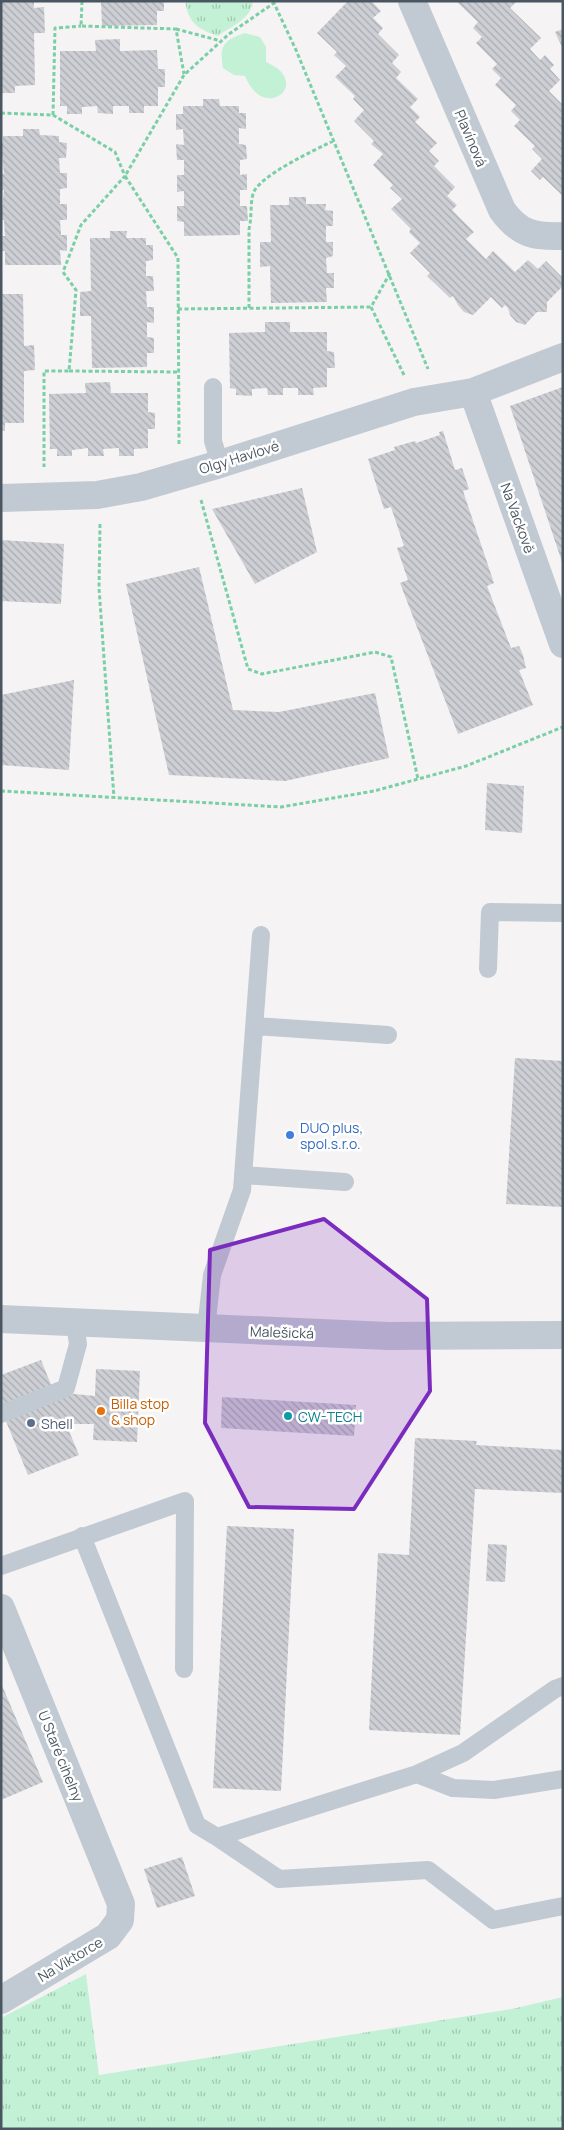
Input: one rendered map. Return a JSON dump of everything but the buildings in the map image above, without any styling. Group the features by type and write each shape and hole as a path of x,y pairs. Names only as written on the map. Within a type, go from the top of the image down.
{"street":[{"name":"Plavínová","path":"412,1 502,210 516,226 531,235 541,237 563,236"},
{"name":"Olgy Havlové","path":"1,498 97,495 141,486 220,464 414,402 473,392 563,357"},
{"name":"Na Vackově","path":"473,392 563,644"},
{"name":"Malešická","path":"1,1319 75,1324 388,1336 563,1335"},
{"name":"U Staré cihelny","path":"1,1608 121,1904"},
{"name":"Na Viktorce","path":"1,2000 108,1936 120,1920 121,1904"}],"lane":[{"path":"212,387 213,442 220,464"},
{"path":"488,969 490,912 563,912"},
{"path":"206,1329 212,1275 242,1190 262,935"},
{"path":"255,1026 388,1035"},
{"path":"243,1175 345,1182"},
{"path":"1,1414 66,1388 78,1344 75,1324"},
{"path":"1,1566 185,1501 184,1669"},
{"path":"82,1536 197,1825 217,1836 279,1879 428,1870 493,1920 563,1906"},
{"path":"217,1836 417,1774 463,1754 563,1686"},
{"path":"417,1774 453,1788 494,1790 563,1780"}],"path":[{"path":"81,26 82,1"},
{"path":"69,371 76,290 64,272 81,225 125,176 184,75 221,41 273,2 296,50 390,273 430,374"},
{"path":"53,115 55,28 81,26 176,29 221,41"},
{"path":"176,29 184,75"},
{"path":"1,113 53,115 115,152 125,176 178,258 179,452"},
{"path":"249,308 249,229 252,217 253,193 268,176 333,141"},
{"path":"371,307 390,273"},
{"path":"178,309 371,307"},
{"path":"371,307 403,374 414,402"},
{"path":"44,472 44,371 178,372"},
{"path":"199,494 248,669 262,674 375,652 391,657 418,779"},
{"path":"100,517 99,588 114,798"},
{"path":"1,791 281,808 374,791 466,766 563,727"}],"highlighted area":[{"path":"324,1219 427,1299 430,1391 354,1509 249,1507 205,1423 210,1250"}],"green space":[{"path":"185,1 253,1 249,13 245,17 218,36 200,28 192,20"},
{"path":"245,33 260,37 266,47 266,62 280,70 286,79 285,88 281,94 273,98 263,97 253,90 245,76 234,75 223,68 222,54 225,44 232,38"},
{"path":"86,1974 99,2075 512,2009 563,1997 563,2129 1,2129 1,2018"}],"place":[{"name":"DUO plus, spol.s.r.o.","path":"290,1135"},
{"name":"Billa stop & shop","path":"101,1411"},
{"name":"CW-TECH","path":"288,1416"},
{"name":"Shell","path":"31,1423"}]}
